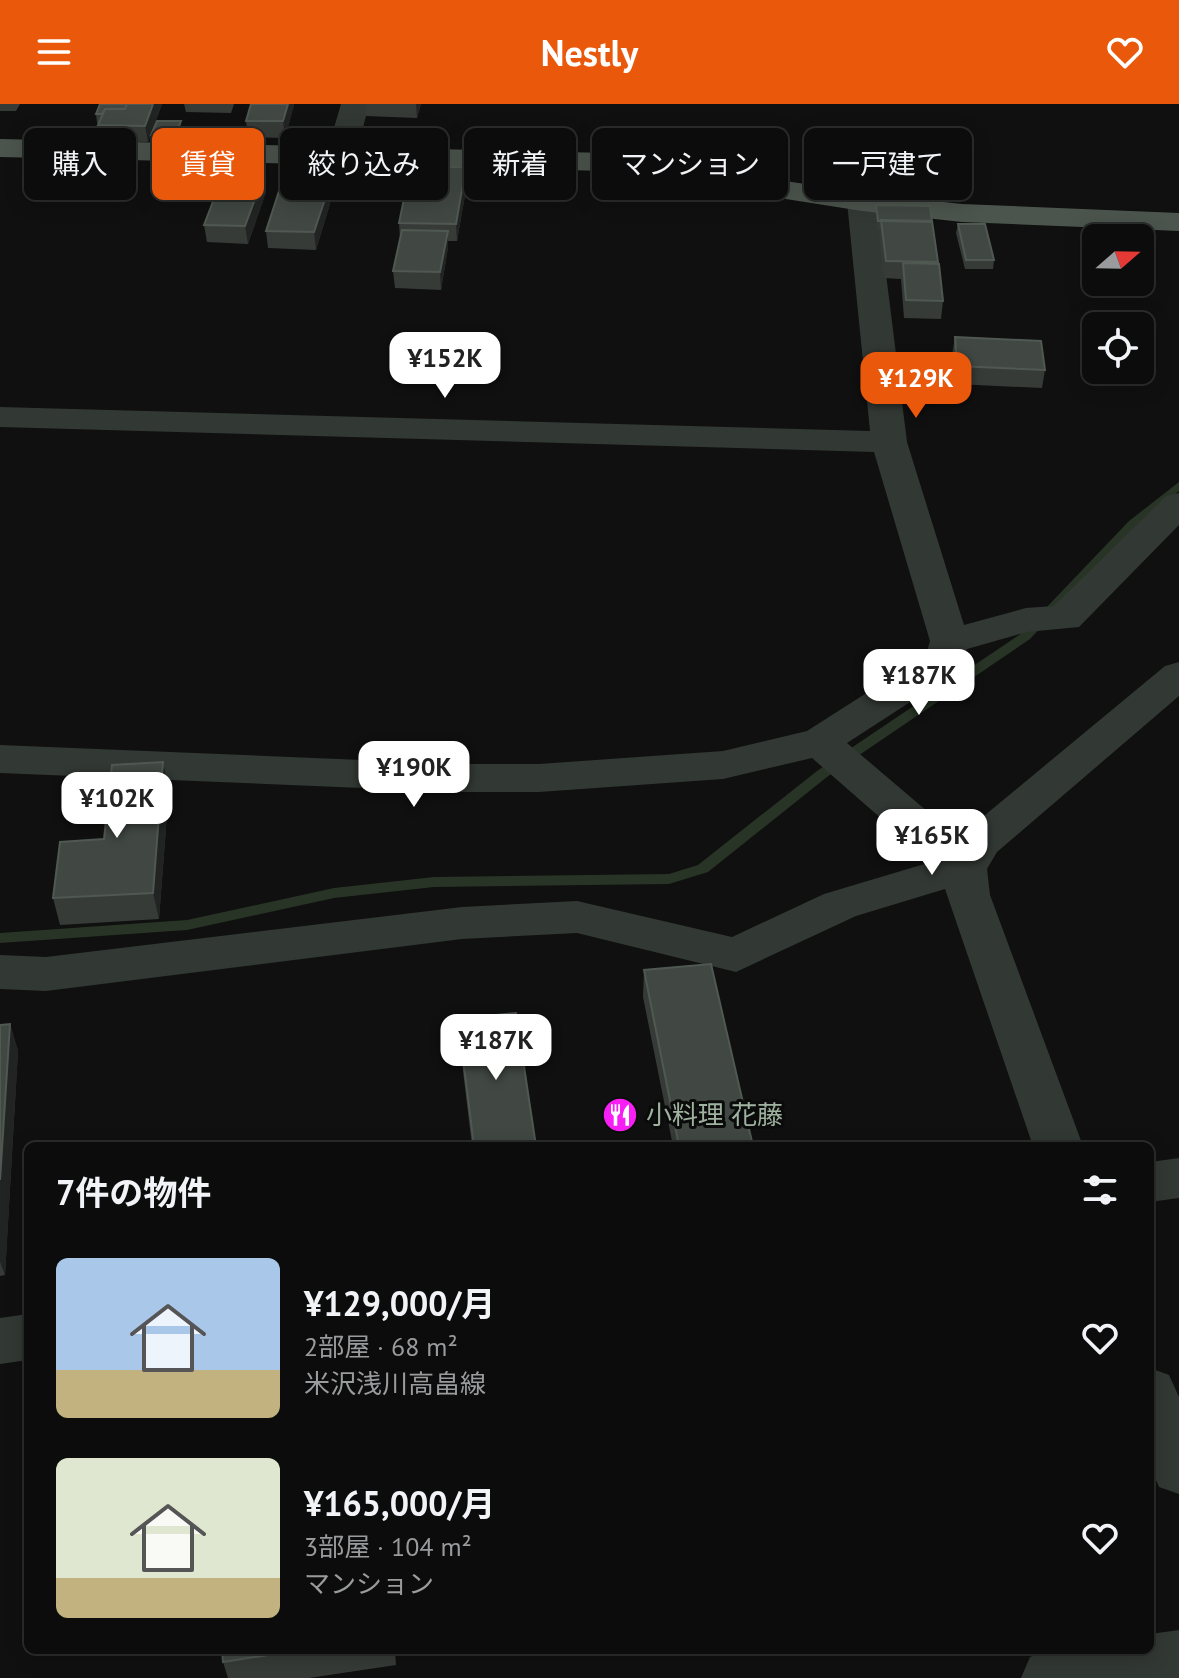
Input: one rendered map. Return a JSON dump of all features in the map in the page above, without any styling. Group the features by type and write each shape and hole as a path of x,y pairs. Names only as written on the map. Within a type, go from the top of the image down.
{"main road":[{"path":"0,148 280,154"},
{"path":"448,158 608,162 862,202 962,213 1179,222"}],"street":[{"path":"348,128 355,104"},
{"path":"0,759 458,778 539,778 723,765 820,742 944,662 950,641 889,442 862,202"},
{"path":"0,417 889,442"},
{"path":"950,641 1026,620 1065,618 1179,504"},
{"path":"1057,1142 968,895 965,868 982,841 1171,695"},
{"path":"820,742 965,868"},
{"path":"0,972 46,974 462,923 577,917 736,955 840,905 965,868"},
{"path":"1154,1181 1179,1178"},
{"path":"0,1341 24,1338"},
{"path":"1154,1403 1179,1469"},
{"path":"1051,1678 1179,1659"}],"building":[{"path":"100,104 127,104 125,109 105,109 102,114 96,114"},
{"path":"127,104 153,104 145,126 98,125 105,109 125,109"},
{"path":"251,104 288,104 283,121 246,121"},
{"path":"157,121 181,121 178,128 154,128"},
{"path":"448,167 464,167 456,224 399,223 404,200 448,200"},
{"path":"280,188 280,200 325,200 314,232 266,231"},
{"path":"214,200 255,200 245,226 204,225"},
{"path":"876,205 930,206 932,222 878,221"},
{"path":"881,220 932,221 938,262 886,261"},
{"path":"958,224 985,224 994,260 966,260"},
{"path":"402,230 448,231 440,272 393,271"},
{"path":"903,263 939,264 943,301 906,300"},
{"path":"955,337 1041,341 1045,370 957,366"},
{"path":"163,762 153,893 53,898 60,842 104,839 112,765"},
{"path":"711,964 752,1142 678,1142 644,970"},
{"path":"516,1013 535,1142 473,1142 458,1019"},
{"path":"10,1024 0,1180 0,1025"},
{"path":"222,1654 274,1654 223,1662"}],"waterway":[{"path":"0,938 187,925 334,893 434,882 669,879 703,869 822,774 1026,636 1133,523 1179,485"}],"place":[{"name":"小料理 花藤","path":"620,1115"}]}
